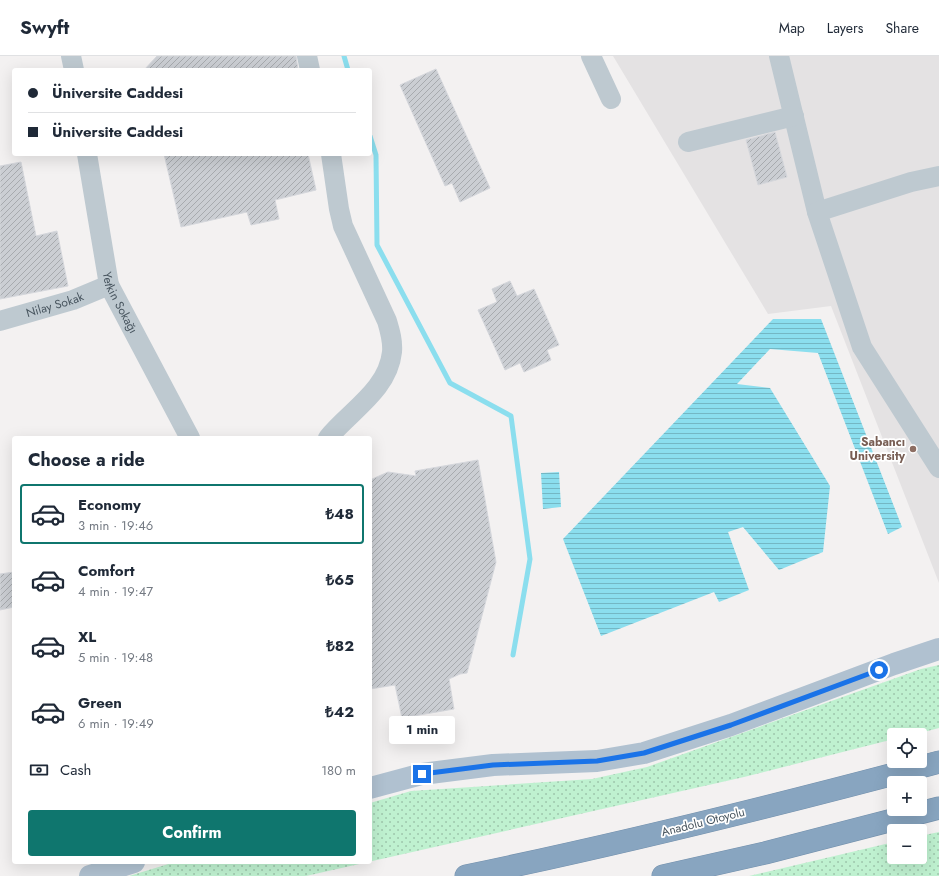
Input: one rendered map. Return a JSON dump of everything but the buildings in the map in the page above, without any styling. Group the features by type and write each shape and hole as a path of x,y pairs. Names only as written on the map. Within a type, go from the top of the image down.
{"highway":[{"name":"Anadolu Otoyolu","path":"466,876 567,855 939,762"},
{"path":"663,876 765,853 939,808"}],"main road":[{"path":"372,787 422,774 493,765 597,761 644,753 731,725 894,664 939,649"},
{"path":"90,876 128,864"}],"street":[{"path":"71,56 74,68"},
{"path":"307,56 310,68"},
{"path":"591,56 611,99"},
{"path":"779,56 817,212 862,347 939,468"},
{"path":"688,142 794,116"},
{"name":"Yetkin Sokağı","path":"88,156 109,285 189,436"},
{"path":"330,436 376,389 383,377 392,352 387,321 343,226 331,156"},
{"path":"817,212 911,182 939,176"},
{"name":"Nilay Sokak","path":"0,321 73,300 109,285"}],"shaded area":[{"name":"Sabancı University","path":"613,56 939,56 939,583 831,306 768,314"}],"green space":[{"path":"939,665 939,728 927,731 927,728 887,728 887,741 744,777 372,862 372,802 411,791 592,779 647,767 921,669"},
{"path":"939,832 939,876 749,876 887,844 887,864 927,864 927,835"},
{"path":"168,864 359,864 306,876 129,876"}],"water":[{"path":"773,319 821,319 902,527 888,534 818,353 770,349 737,384 770,388 830,486 823,552 779,570 743,527 728,532 749,590 719,602 714,592 601,636 563,539"},
{"path":"559,472 561,507 543,509 541,473"}],"waterway":[{"path":"344,56 347,68"},
{"path":"372,142 376,155 377,245 450,383 511,416 530,559 513,655"}],"place":[{"name":"Sabancı University","path":"913,449"}],"route":[{"path":"422,774 493,765 597,761 644,753 731,725 879,670"}]}
